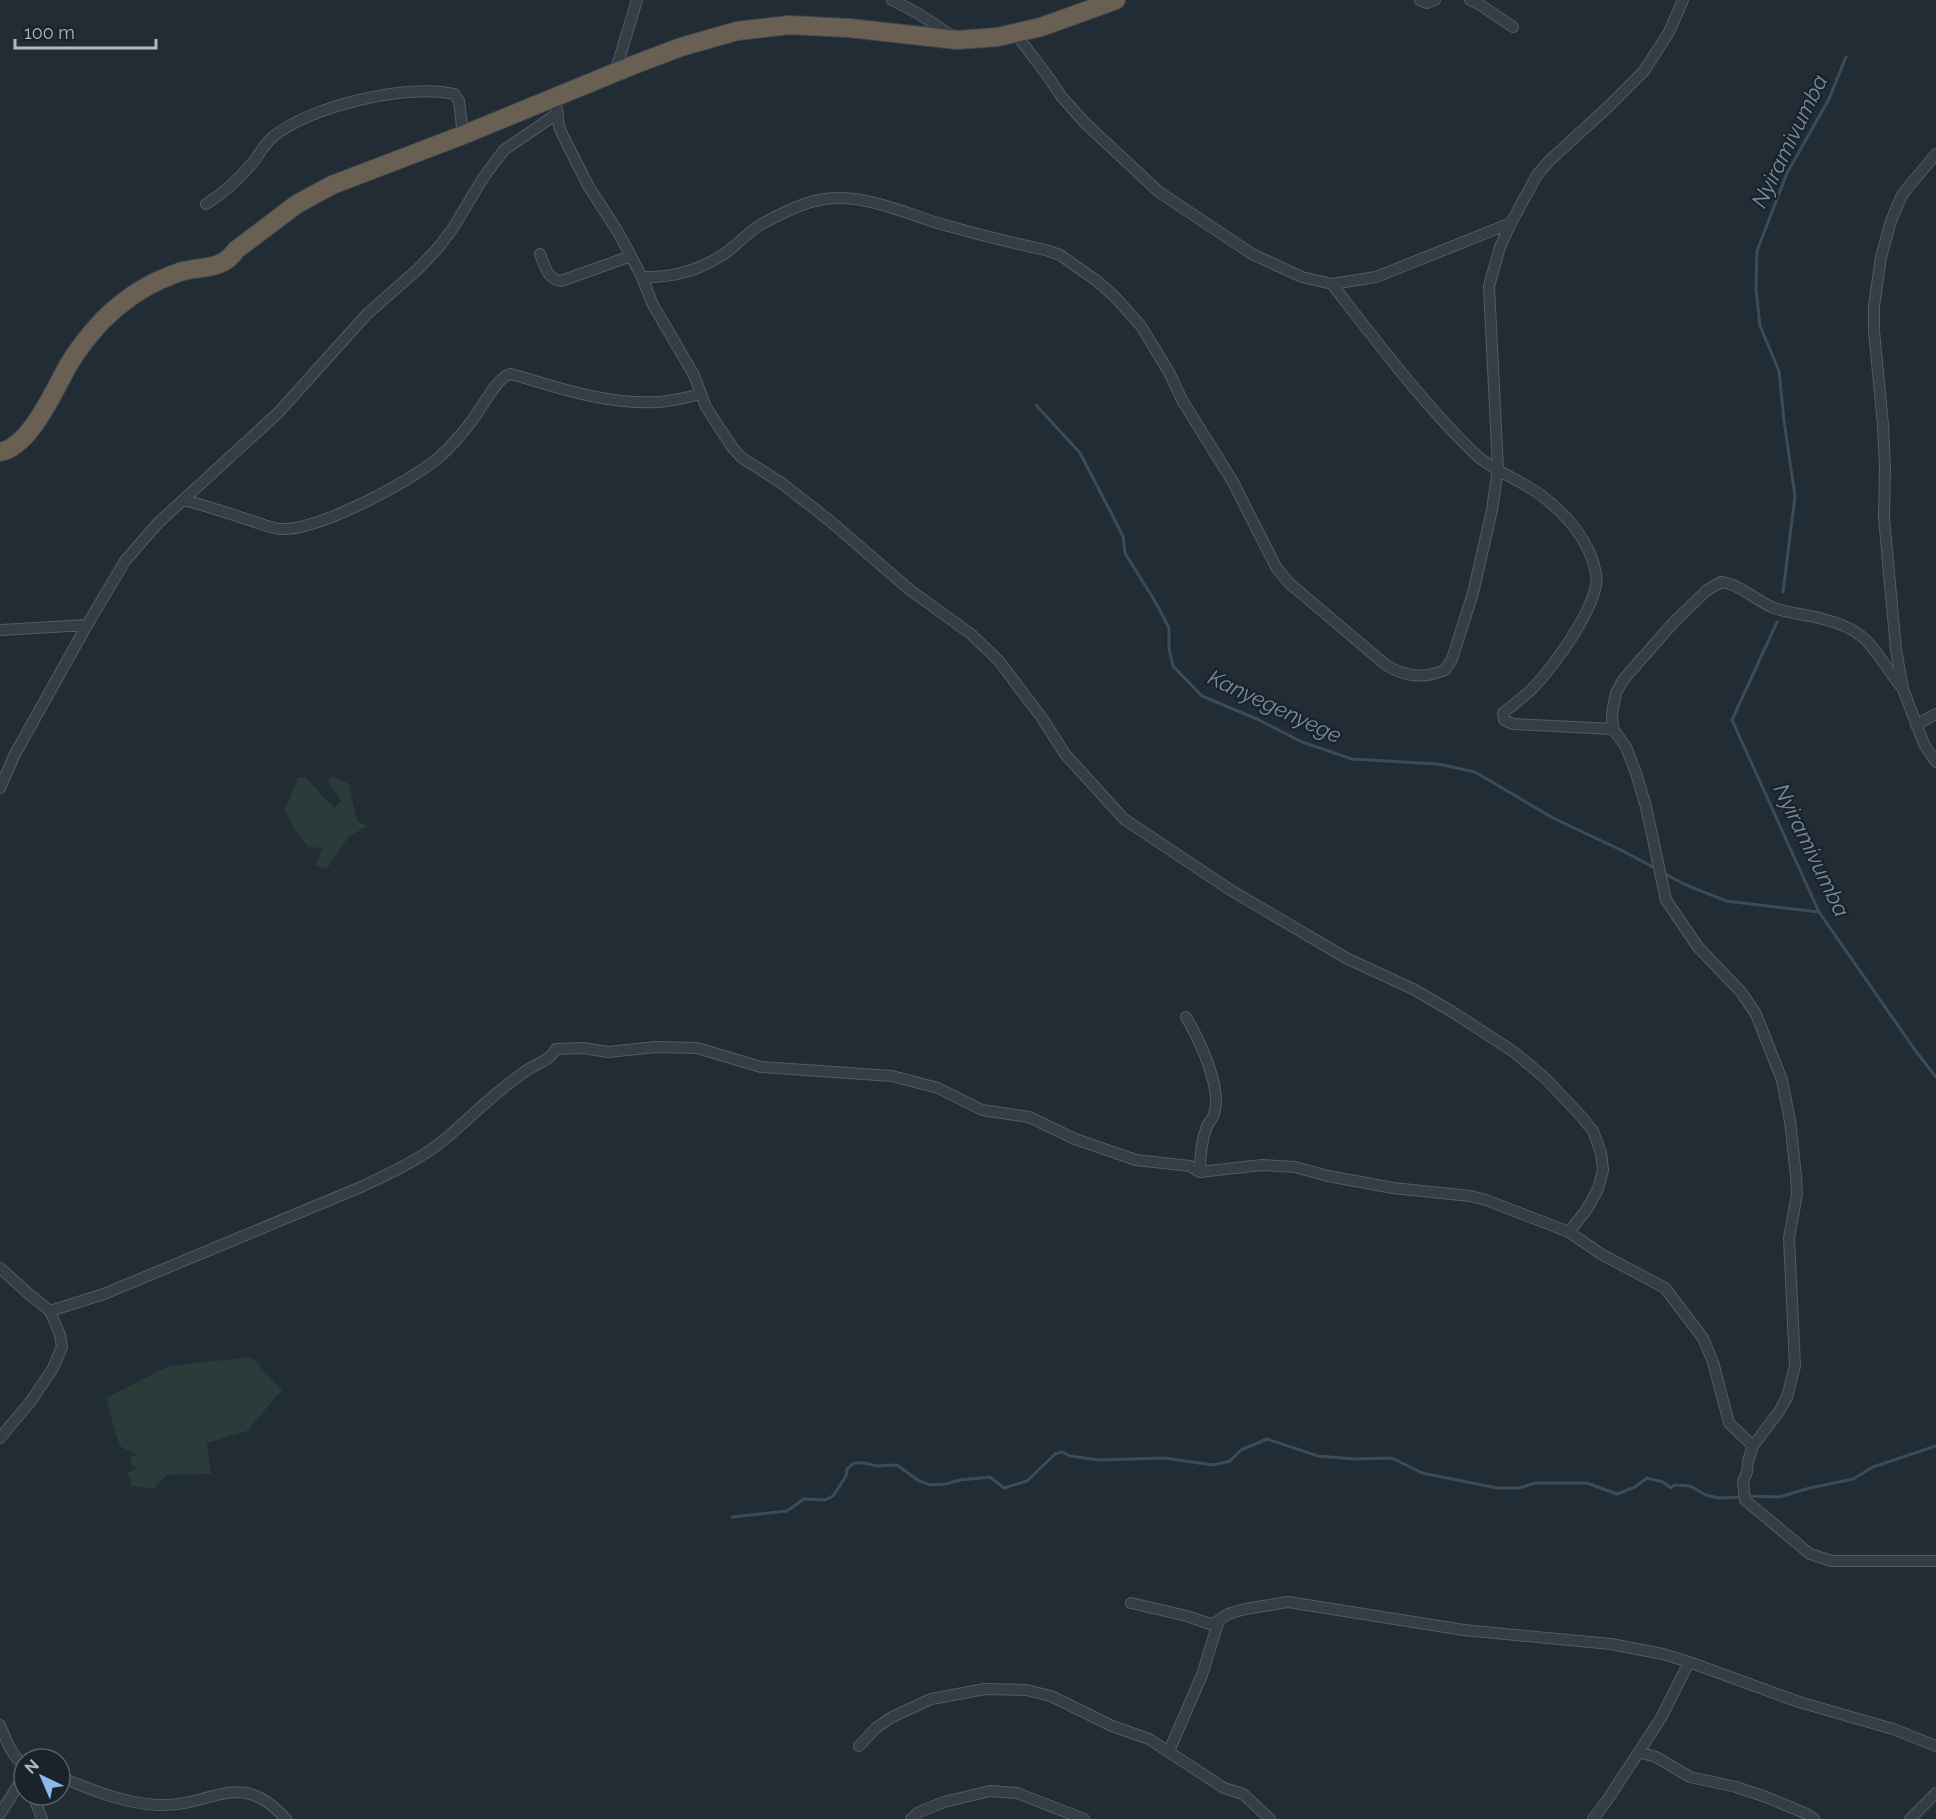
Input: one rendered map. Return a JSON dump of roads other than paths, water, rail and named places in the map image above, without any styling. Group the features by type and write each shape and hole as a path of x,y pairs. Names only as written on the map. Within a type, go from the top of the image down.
{"highway":[{"path":"0,452 15,446 25,435 46,407 80,347 101,322 120,305 139,291 160,280 183,271 218,266 297,204 332,185 463,135 556,105 615,73 681,47 737,31 761,27 815,26 957,40 1016,34 1052,24 1116,0"}],"street":[{"path":"615,73 637,0"},
{"path":"892,0 919,14 957,40"},
{"path":"1420,0 1427,3 1435,0"},
{"path":"1470,0 1513,27"},
{"path":"642,277 665,277 691,270 722,255 759,226 804,204 830,198 846,198 900,210 947,226 1060,255 1115,297 1149,337 1182,400 1233,482 1282,575 1386,665 1411,676 1438,672 1448,667 1452,659 1473,593 1492,510 1498,469 1489,286 1500,247 1537,175 1644,71 1669,32 1683,0"},
{"path":"1016,34 1085,123 1159,192 1252,254 1302,277 1332,284 1376,277 1511,223"},
{"path":"206,204 227,189 254,161 272,137 288,126 325,111 360,101 405,92 432,91 454,94 459,101 463,135"},
{"path":"0,788 15,754 125,561 158,523 278,413 367,314 417,270 438,248 504,150 556,105 563,136 589,187 631,256 652,303 694,375 706,407 722,433 742,458 780,482 830,521 910,590 970,634 999,660 1065,754 1124,819 1229,889 1346,958 1413,989 1451,1011 1514,1052 1545,1078 1593,1131 1601,1153 1603,1170 1598,1189 1587,1209 1569,1232"},
{"path":"1936,154 1909,186 1896,210 1881,257 1874,306 1875,361 1883,425 1885,466 1884,518 1896,650 1903,689 1924,744 1936,762"},
{"path":"540,254 549,276 561,281 631,256"},
{"path":"1332,284 1417,392 1454,433 1476,454 1541,495 1560,511 1576,529 1596,573 1595,590 1587,611 1559,657 1532,689 1503,713 1504,720 1513,724 1613,729"},
{"path":"184,500 278,529 291,529 333,517 388,489 437,459 453,444 471,422 498,381 506,375 511,374 586,396 623,401 660,402 700,394"},
{"path":"1903,689 1876,651 1862,635 1854,630 1824,619 1775,608 1732,585 1721,582 1706,591 1673,623 1623,680 1614,702 1613,729 1626,747 1636,773 1646,807 1666,900 1698,948 1741,992 1756,1014 1782,1080 1790,1121 1797,1194 1789,1238 1795,1366 1787,1397 1753,1446 1748,1461 1748,1472 1743,1482 1745,1500 1810,1554 1832,1561 1936,1561"},
{"path":"0,630 87,625"},
{"path":"1916,725 1936,714"},
{"path":"1186,1017 1202,1044 1216,1095 1215,1113 1207,1126 1200,1148 1200,1172"},
{"path":"50,1311 104,1294 399,1169 445,1139 524,1072 552,1056 556,1049 583,1048 608,1052 662,1047 698,1048 761,1067 892,1076 938,1088 982,1110 1029,1117 1076,1139 1136,1160 1190,1166 1200,1172 1262,1165 1295,1167 1393,1188 1470,1196 1486,1200 1569,1232 1602,1254 1665,1288 1703,1338 1713,1362 1729,1423 1753,1446"},
{"path":"0,1268 50,1311 60,1335 61,1353 31,1401 0,1438"},
{"path":"1131,1603 1164,1609 1210,1624 1228,1614 1245,1609 1288,1602 1464,1630 1611,1644 1663,1654 1689,1662 1798,1702 1893,1729 1936,1746"},
{"path":"1169,1751 1202,1675 1219,1620"},
{"path":"1593,1819 1661,1718 1689,1662"},
{"path":"859,1746 876,1728 892,1717 931,1699 985,1689 1026,1690 1051,1696 1112,1726 1149,1739 1224,1788 1243,1794 1270,1819"},
{"path":"0,1725 12,1751"},
{"path":"1639,1752 1656,1757 1689,1777 1736,1787 1789,1806 1814,1819"},
{"path":"72,1781 124,1799 158,1805 189,1803 232,1792 248,1792 267,1801 286,1819"},
{"path":"911,1819 920,1812 944,1802 990,1791 1017,1793 1084,1819"},
{"path":"1910,1819 1936,1793"},
{"path":"0,1814 12,1794"}],"waterway":[{"name":"Nyiramivumba","path":"1783,592 1795,496 1779,371 1760,326 1756,289 1757,251 1787,173 1829,99 1846,57"},
{"name":"Kanyegenyege","path":"1036,405 1080,453 1123,536 1125,553 1169,628 1169,649 1173,666 1202,696 1257,719 1302,742 1352,759 1438,764 1475,772 1553,818 1655,868"},
{"name":"Nyiramivumba","path":"1777,622 1732,720 1819,912 1936,1077"},
{"name":"Kanyegenyege","path":"1663,873 1726,901 1819,912"},
{"path":"732,1517 787,1511 804,1499 825,1500 833,1496 846,1476 847,1469 854,1463 877,1466 897,1465 919,1481 931,1485 990,1477 1004,1488 1027,1481 1055,1454 1062,1452 1070,1456 1099,1460 1164,1458 1213,1465 1230,1461 1241,1450 1267,1439 1318,1456 1355,1459 1392,1458 1422,1473 1497,1488 1519,1488 1536,1483 1587,1483 1617,1494 1635,1487 1647,1478 1663,1482 1671,1488 1674,1485 1690,1486 1706,1495 1718,1498 1741,1497"},
{"path":"1750,1496 1779,1497 1853,1479 1873,1467 1936,1446"}]}
